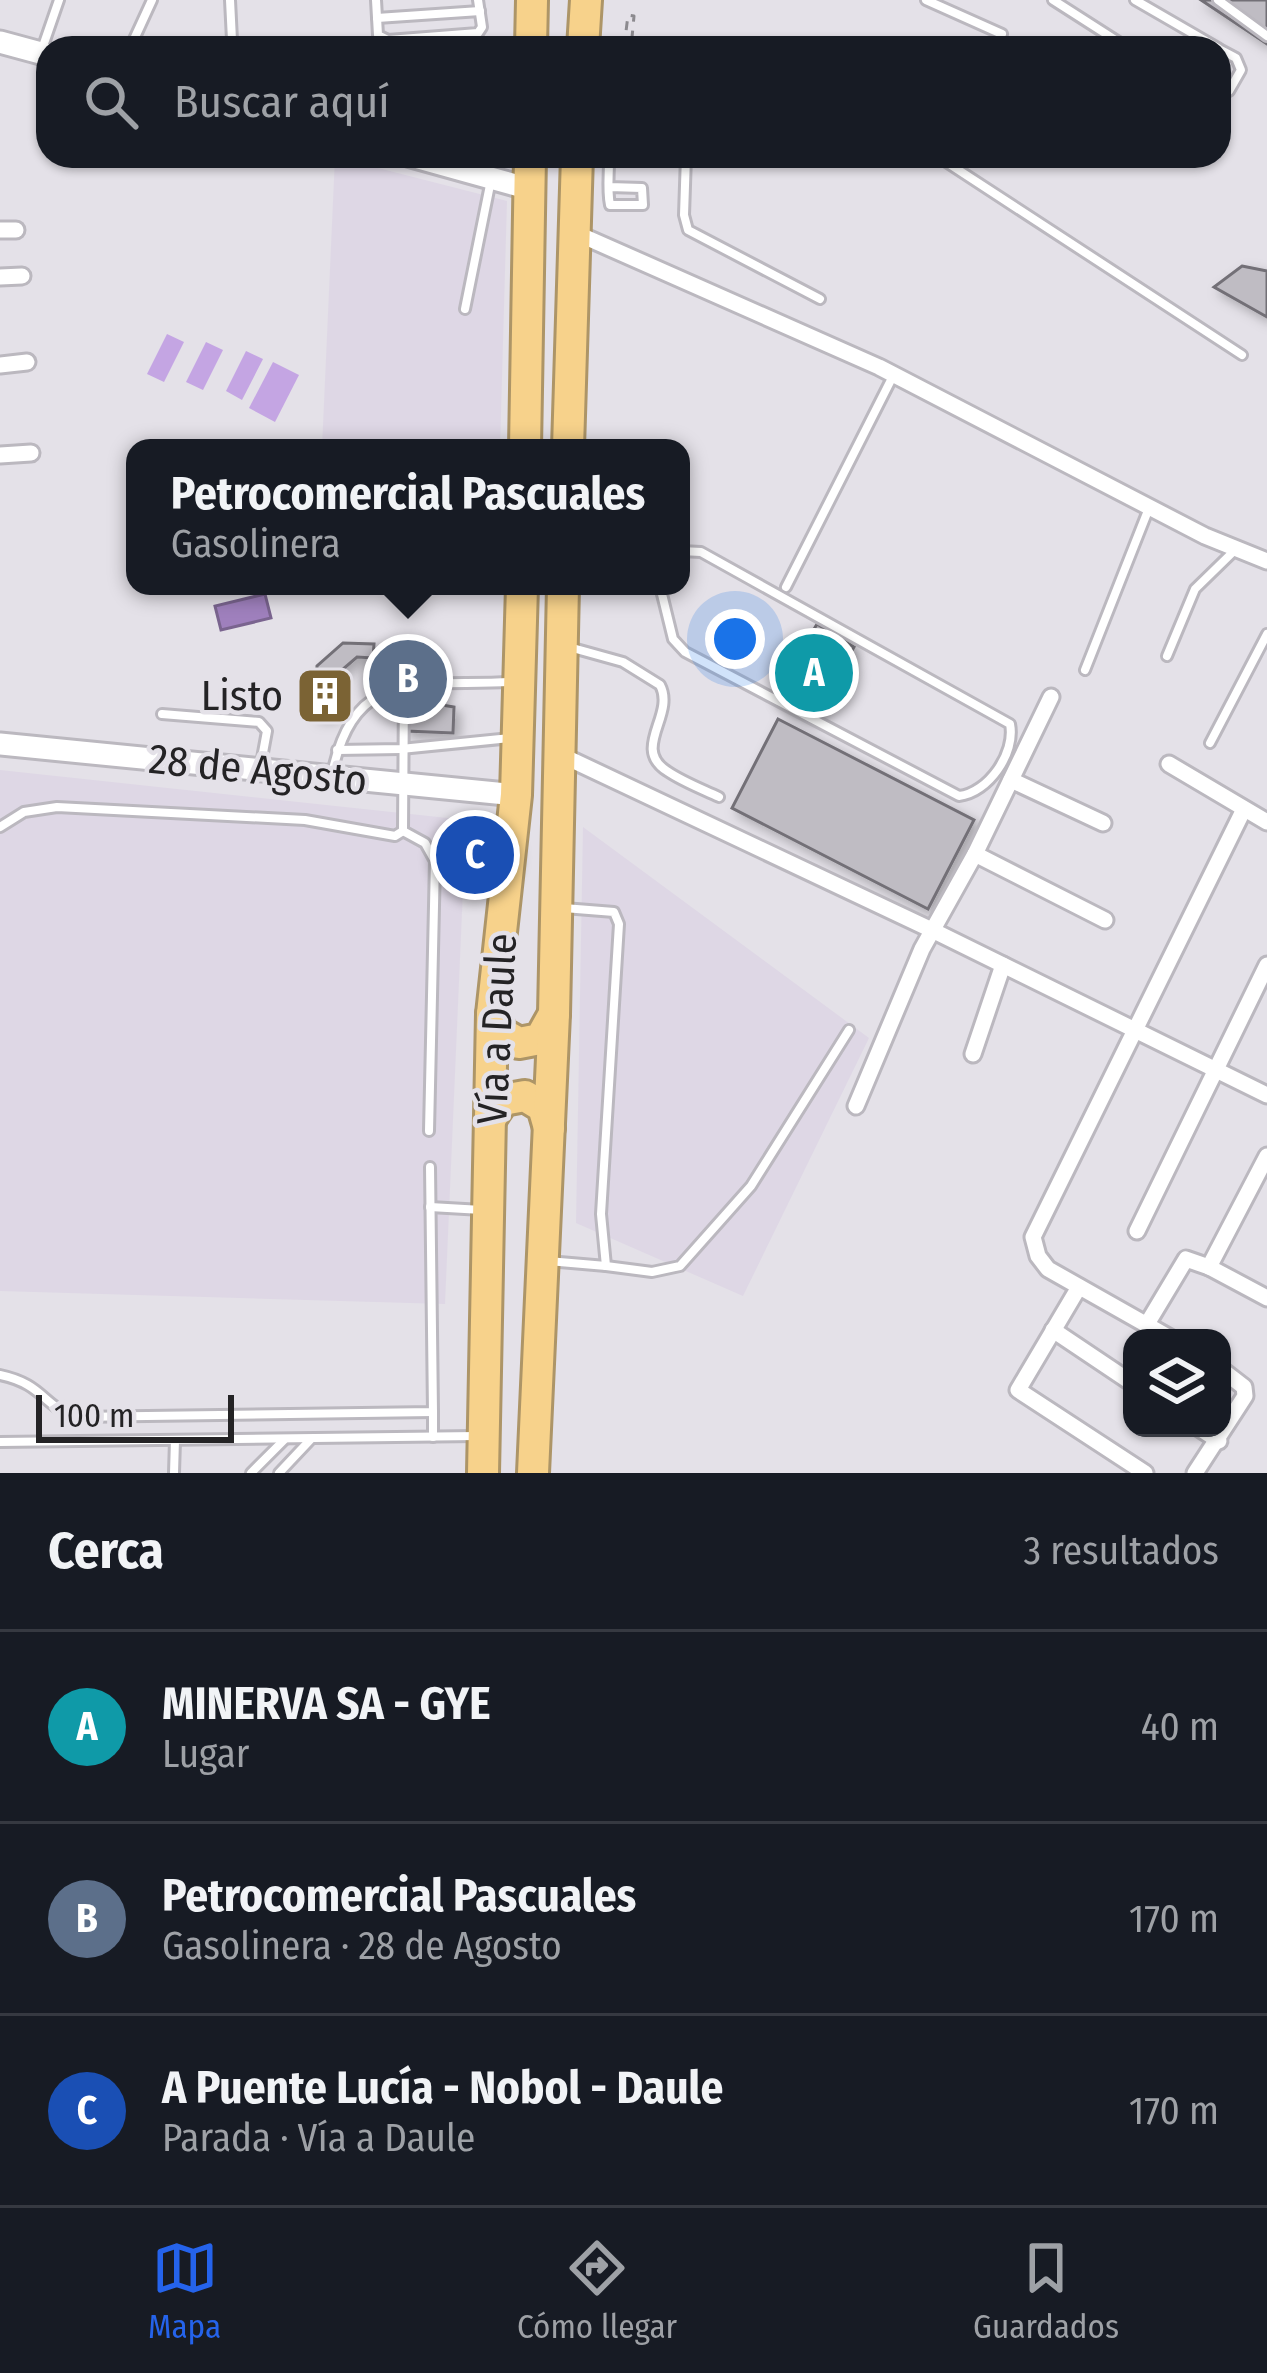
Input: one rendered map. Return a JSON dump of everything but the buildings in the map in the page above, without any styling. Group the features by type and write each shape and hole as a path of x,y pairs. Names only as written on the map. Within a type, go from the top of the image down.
{"highway":[{"path":"531,36 532,0"},
{"path":"584,36 586,0"},
{"path":"525,439 530,168"},
{"path":"568,439 577,168"},
{"name":"Vía a Daule","path":"483,1473 492,1014 516,795 522,595"},
{"name":"Vía a Daule","path":"533,1473 554,1013 563,595"},
{"path":"492,1014 510,1040 528,1043 547,1031 554,1013"},
{"path":"491,1118 503,1100 525,1096 543,1107 549,1128"}],"street":[{"path":"0,42 36,52"},
{"path":"455,168 530,189"},
{"path":"576,233 893,375 1150,507 1267,561"},
{"path":"0,277 22,276"},
{"path":"0,364 27,362"},
{"path":"0,455 31,453"},
{"path":"856,1106 922,949 975,854 1051,697"},
{"name":"28 de Agosto","path":"0,744 516,795"},
{"path":"559,754 1267,1095"},
{"path":"1169,764 1267,822"},
{"path":"1011,780 1103,824"},
{"path":"1155,1329 1042,1263 1033,1237 1244,809"},
{"path":"975,854 1105,920"},
{"path":"973,1054 1003,965"},
{"path":"1137,1231 1267,965"},
{"path":"1209,1267 1267,1156"},
{"path":"1147,1324 1180,1263 1192,1259 1267,1298"},
{"path":"1079,1287 1018,1390 1144,1473"},
{"path":"1053,1330 1123,1377"},
{"path":"1231,1377 1244,1387 1245,1396 1231,1420"},
{"path":"1213,1437 1219,1441"},
{"path":"1195,1473 1221,1437"}],"lane":[{"path":"50,36 59,0"},
{"path":"136,36 152,0"},
{"path":"230,0 232,36"},
{"path":"376,0 381,36"},
{"path":"448,36 478,34 482,27 478,0"},
{"path":"926,0 1002,34"},
{"path":"1053,0 1109,36"},
{"path":"1135,0 1197,36"},
{"path":"1218,0 1267,36"},
{"path":"377,18 480,11"},
{"path":"1231,55 1241,70 1231,88"},
{"path":"609,168 609,187 612,207 643,206 642,188 609,187"},
{"path":"685,168 683,215 688,230 820,299"},
{"path":"955,168 1242,355"},
{"path":"465,309 491,178"},
{"path":"786,586 893,375"},
{"path":"1085,670 1150,507"},
{"path":"1167,656 1195,589 1236,549"},
{"path":"662,595 673,638 685,652 958,796 977,791 991,778 1011,743 1010,724 700,552 690,551"},
{"path":"1210,743 1267,634"},
{"path":"561,646 623,662 660,685 664,705 651,755 665,770 719,797"},
{"path":"332,777 351,718 385,689 519,682"},
{"path":"403,831 404,686"},
{"path":"438,704 444,686"},
{"path":"162,714 259,722 266,731 260,770"},
{"path":"337,750 518,737"},
{"path":"0,827 24,812 57,807 304,820 390,836 403,831 425,843 435,861 429,1131"},
{"path":"556,908 607,909 619,924 601,1214 606,1266"},
{"path":"541,1261 652,1272 680,1266 752,1186 849,1030"},
{"path":"430,1167 433,1437"},
{"path":"430,1207 489,1210"},
{"path":"0,1375 35,1386 56,1407 75,1417 433,1412"},
{"path":"0,1442 484,1436"},
{"path":"250,1473 285,1438"},
{"path":"279,1473 312,1438"},
{"path":"174,1473 175,1440"}],"shaded area":[{"path":"335,168 378,168 507,201 500,439 322,439"},
{"path":"167,334 184,342 164,382 147,374"},
{"path":"206,342 223,350 203,390 186,382"},
{"path":"246,351 263,359 242,400 226,391"},
{"path":"273,362 299,375 275,422 249,408"},
{"path":"265,595 271,618 221,630 215,606"},
{"path":"0,770 466,820 445,1304 0,1291"},
{"path":"583,827 869,1038 743,1296 576,1223"}],"place":[{"name":"MINERVA SA - GYE","path":"814,673"},
{"name":"Petrocomercial Pascuales","path":"408,679"},
{"name":"Listo","path":"325,696"},
{"name":"A Puente Lucía - Nobol - Daule","path":"475,855"}]}
